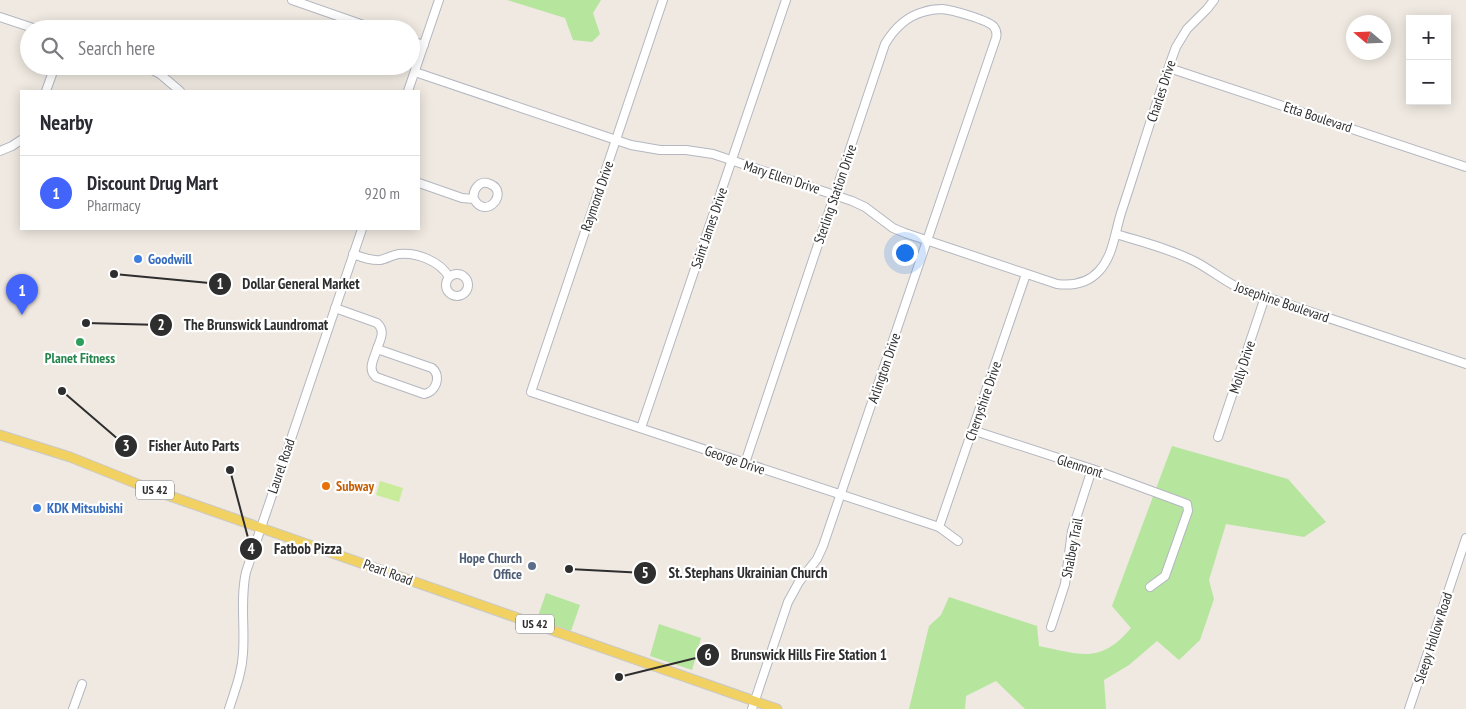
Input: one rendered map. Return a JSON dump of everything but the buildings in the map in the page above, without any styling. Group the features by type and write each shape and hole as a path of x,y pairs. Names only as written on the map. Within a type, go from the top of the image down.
{"main road":[{"name":"Pearl Road","path":"0,435 70,457 150,489 753,705 777,709"}],"street":[{"path":"292,0 316,4 354,20"},
{"path":"420,57 439,0"},
{"name":"Raymond Drive","path":"531,392 663,0"},
{"name":"Saint James Drive","path":"641,428 786,0"},
{"name":"Charles Drive","path":"1116,234 1176,47 1187,29 1214,0"},
{"name":"Sterling Station Drive","path":"745,463 886,44 896,28 912,16 932,10 952,11 994,27"},
{"path":"0,16 20,23"},
{"name":"Arlington Drive","path":"753,705 788,602 799,582 817,559 824,546 996,38 997,33 994,27"},
{"path":"420,44 424,45"},
{"name":"Etta Boulevard","path":"1169,68 1466,167"},
{"name":"Mary Ellen Drive","path":"420,74 645,148 700,152 732,161 835,195 865,207 893,228 905,233 1058,284 1067,285 1092,278 1104,265 1116,234"},
{"path":"46,90 52,75"},
{"path":"161,75 179,90"},
{"path":"408,90 414,75"},
{"path":"0,151 20,141"},
{"path":"420,183 462,198 474,199"},
{"name":"Laurel Road","path":"229,709 242,666 244,581 260,527 362,230"},
{"name":"Josephine Boulevard","path":"1116,234 1180,254 1229,283 1466,364"},
{"path":"353,254 379,260 396,255 414,255 435,262 450,277"},
{"name":"Cherryshire Drive","path":"939,528 1026,274"},
{"name":"Molly Drive","path":"1218,437 1265,296"},
{"path":"335,308 377,323 380,326 382,334 377,349 371,367 371,371 376,377 424,394 434,389 438,378 432,368 377,349"},
{"name":"George Drive","path":"531,392 939,528 958,541"},
{"name":"Glenmont","path":"972,430 1092,469 1187,504 1188,511 1165,576 1150,587"},
{"name":"Shalbey Trail","path":"1051,627 1065,584 1072,531 1092,469"},
{"name":"Sleepy Hollow Road","path":"1409,709 1466,538"},
{"path":"74,709 82,684"}],"green space":[{"path":"507,0 601,0 593,13 600,34 592,42 573,40 565,18"},
{"path":"1172,446 1288,479 1326,522 1304,537 1226,524 1209,580 1214,599 1200,640 1179,660 1157,641 1129,665 1104,680 1106,709 1025,709 996,681 966,696 965,709 909,709 929,626 941,615 949,597 1037,626 1039,646 1078,654 1089,654 1109,648 1120,640 1131,628 1112,606"},
{"path":"380,481 403,488 399,502 376,495"},
{"path":"546,593 580,605 571,631 537,619"},
{"path":"659,624 701,638 692,670 650,656"}],"place":[{"name":"Goodwill","path":"138,259"},
{"name":"Dollar General Market","path":"114,274"},
{"name":"Discount Drug Mart","path":"22,315"},
{"name":"The Brunswick Laundromat","path":"86,323"},
{"name":"Planet Fitness","path":"80,342"},
{"name":"Fisher Auto Parts","path":"62,391"},
{"name":"Fatbob Pizza","path":"230,470"},
{"name":"Subway","path":"326,486"},
{"name":"KDK Mitsubishi","path":"37,508"},
{"name":"Hope Church Office","path":"532,566"},
{"name":"St. Stephans Ukrainian Church","path":"569,569"},
{"name":"Brunswick Hills Fire Station 1","path":"619,677"}]}
